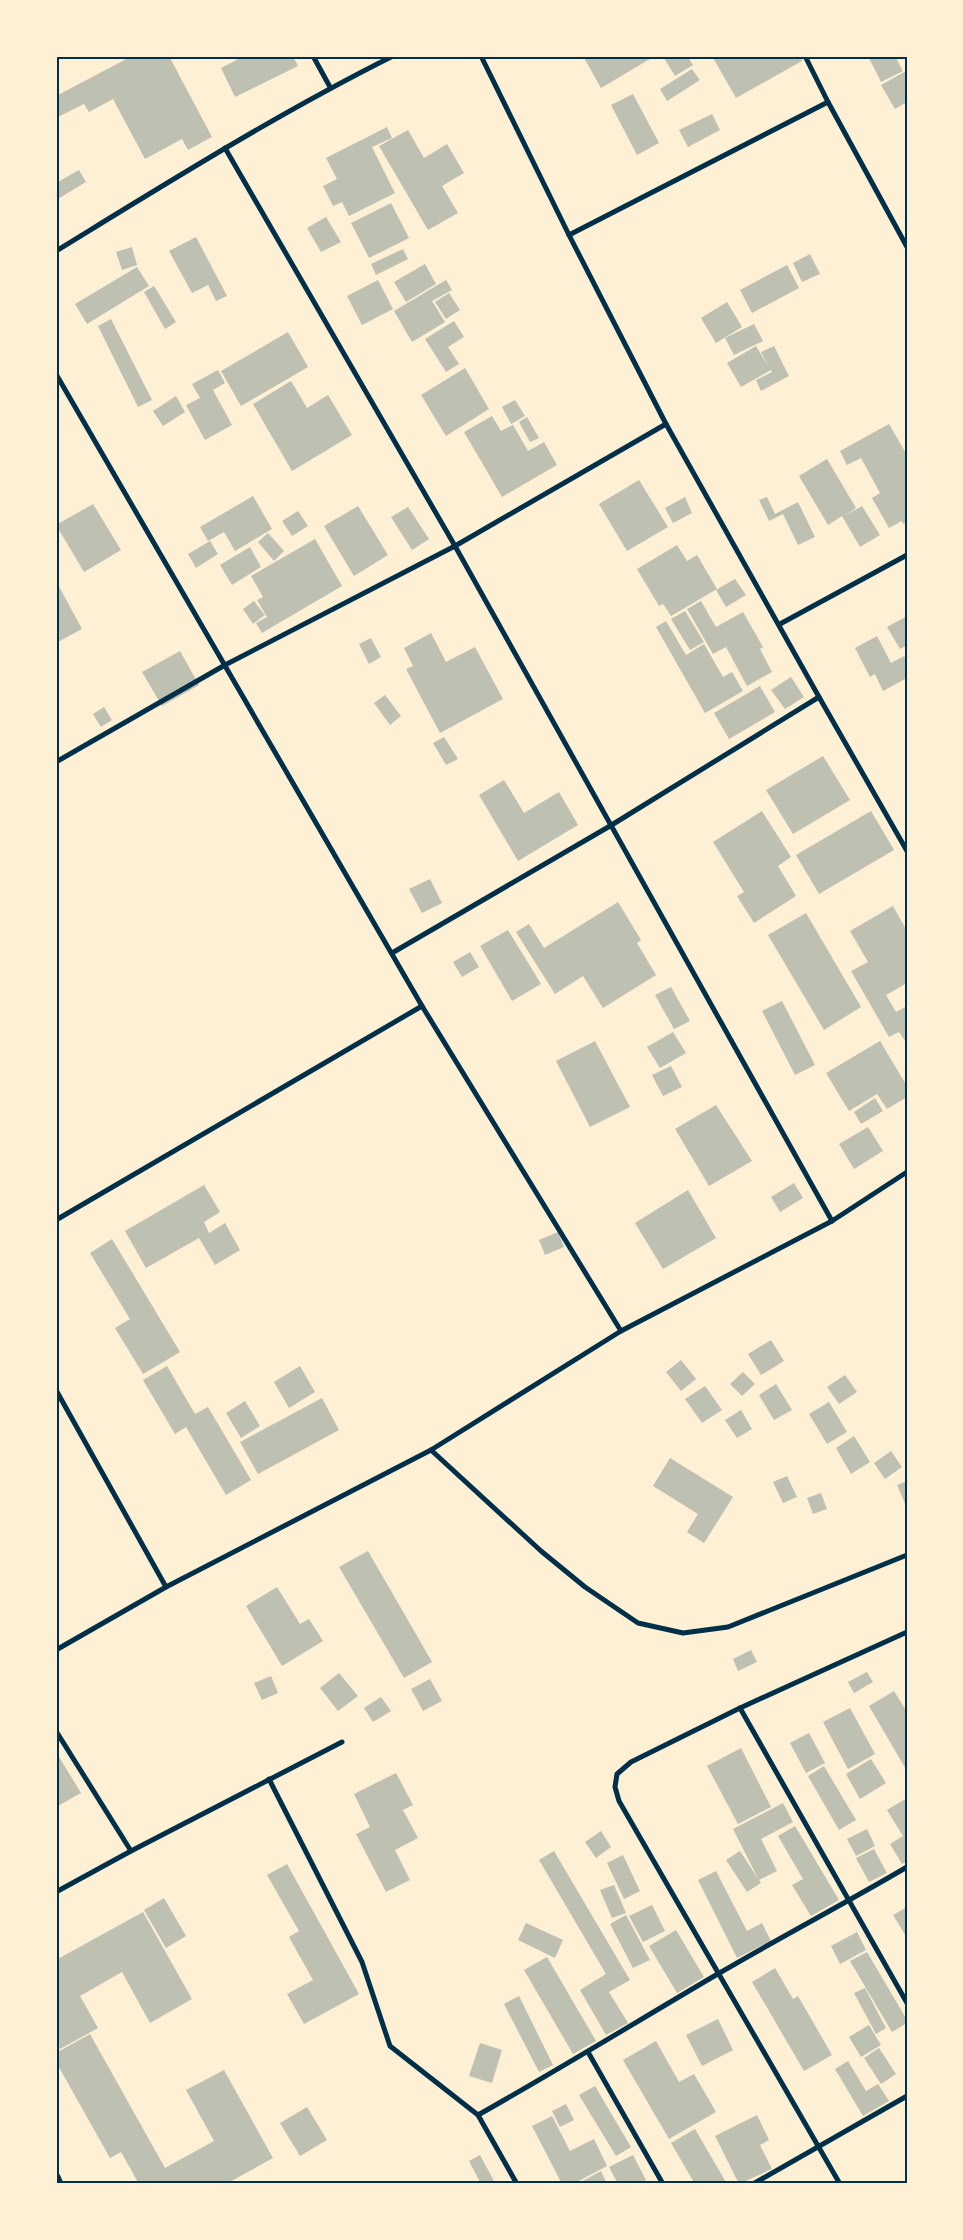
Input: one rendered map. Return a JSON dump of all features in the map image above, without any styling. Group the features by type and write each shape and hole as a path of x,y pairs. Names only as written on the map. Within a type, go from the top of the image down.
{"street":[{"path":"313,56 330,87"},
{"path":"56,251 225,148 330,87 393,56"},
{"path":"481,56 666,424 907,851"},
{"path":"805,56 907,247"},
{"path":"569,234 828,102"},
{"path":"225,148 455,546 832,1221"},
{"path":"56,374 422,1006 620,1331"},
{"path":"56,762 225,665 455,546 666,424"},
{"path":"780,624 907,555"},
{"path":"392,953 610,826 819,698"},
{"path":"56,1220 422,1006"},
{"path":"56,1650 166,1587 431,1450 620,1331 832,1221 907,1172"},
{"path":"56,1390 166,1587"},
{"path":"431,1450 542,1551 585,1587 638,1623 683,1633 728,1627 907,1555"},
{"path":"840,2184 717,1974 619,1801 615,1787 617,1774 630,1762 740,1708 907,1632"},
{"path":"740,1708 907,2003"},
{"path":"56,1731 131,1850"},
{"path":"56,1892 131,1850 342,1742"},
{"path":"269,1779 362,1962 390,2046 478,2115 516,2184"},
{"path":"478,2115 588,2052 717,1974 849,1902 907,1867"},
{"path":"588,2052 663,2184"},
{"path":"753,2184 907,2096"},
{"path":"56,2177 60,2184"}],"building":[{"path":"132,56 169,56 212,137 188,150 182,139 145,159 113,99 89,112 84,104 56,118 56,96"},
{"path":"244,56 293,56 298,66 235,97 221,68"},
{"path":"583,56 655,56 601,88"},
{"path":"666,56 687,56 693,65 675,76 664,58"},
{"path":"712,56 800,56 802,61 736,98"},
{"path":"868,56 895,56 903,71 881,82"},
{"path":"692,69 700,80 667,101 660,89"},
{"path":"906,71 907,102 895,109 881,85"},
{"path":"633,94 659,143 637,155 611,105"},
{"path":"712,114 720,130 688,147 679,130"},
{"path":"387,127 392,138 372,147 395,193 349,216 342,202 333,206 323,186 337,179 326,158"},
{"path":"408,130 424,158 447,144 464,173 442,186 458,213 428,230 379,146"},
{"path":"79,170 86,182 56,200 56,183"},
{"path":"391,203 409,238 369,258 351,223"},
{"path":"326,217 341,242 321,252 307,228"},
{"path":"196,237 227,296 216,301 208,285 192,293 169,251"},
{"path":"132,247 137,265 122,270 116,252"},
{"path":"403,249 408,259 376,275 371,264"},
{"path":"810,254 820,274 802,282 793,263"},
{"path":"425,264 436,284 406,302 394,282"},
{"path":"787,265 799,288 752,313 740,290"},
{"path":"137,267 149,286 87,324 75,304"},
{"path":"378,280 393,309 362,325 347,296"},
{"path":"446,280 452,290 432,301 445,322 412,342 394,311"},
{"path":"154,286 176,322 165,329 144,292"},
{"path":"449,293 460,310 446,319 435,302"},
{"path":"727,302 742,327 716,343 701,318"},
{"path":"111,319 152,400 138,407 98,326"},
{"path":"454,321 464,337 448,347 459,364 446,372 425,339"},
{"path":"754,324 763,341 734,355 725,338"},
{"path":"288,332 308,367 241,406 221,371"},
{"path":"756,346 768,366 761,352 774,346 789,376 761,391 756,380 772,372 771,370 741,387 727,363"},
{"path":"465,368 489,409 446,436 421,395"},
{"path":"218,370 225,383 213,390 232,425 205,440 186,405 200,398 192,384"},
{"path":"291,381 307,408 328,395 352,435 292,471 253,404"},
{"path":"176,396 185,412 163,426 153,411"},
{"path":"515,400 525,416 511,424 502,407"},
{"path":"492,416 501,431 513,425 528,451 544,442 557,465 502,497 464,432"},
{"path":"527,417 539,438 530,442 519,422"},
{"path":"889,424 907,455 907,522 903,524 902,521 889,528 872,498 880,493 861,458 847,465 840,451"},
{"path":"827,459 856,508 844,516 862,506 880,535 860,547 842,516 828,525 799,476"},
{"path":"639,480 668,527 627,551 599,504"},
{"path":"253,496 272,529 235,551 224,532 208,541 200,527"},
{"path":"685,497 692,513 673,523 665,508"},
{"path":"767,497 775,514 798,502 815,537 798,545 783,514 769,521 759,500"},
{"path":"93,504 121,550 84,572 56,525"},
{"path":"358,506 388,555 354,576 324,526"},
{"path":"408,507 429,539 412,550 391,517"},
{"path":"298,511 308,526 292,536 282,521"},
{"path":"268,533 284,551 274,561 258,542"},
{"path":"315,539 342,586 262,633 256,623 267,617 257,600 263,597 251,576"},
{"path":"210,541 218,554 196,568 188,554"},
{"path":"677,545 687,561 697,555 717,589 671,616 663,604 659,606 637,569"},
{"path":"250,547 261,567 232,585 220,565"},
{"path":"735,579 746,595 726,607 716,590"},
{"path":"56,581 82,629 56,643"},
{"path":"254,601 265,615 253,624 243,609"},
{"path":"701,601 716,627 743,612 763,647 760,649 772,672 747,686 726,647 713,654 687,609"},
{"path":"685,611 704,642 690,650 671,619"},
{"path":"907,616 907,645 900,649 887,627"},
{"path":"666,621 686,655 704,644 723,677 732,672 743,691 705,713 656,627"},
{"path":"431,633 446,662 475,647 503,699 440,733 406,669 413,666 404,648"},
{"path":"877,636 891,663 904,656 907,661 907,678 883,691 875,674 870,677 855,648"},
{"path":"371,638 381,657 369,664 359,644"},
{"path":"180,651 199,685 162,706 142,672"},
{"path":"791,677 804,697 785,709 771,690"},
{"path":"760,686 775,712 729,739 714,713"},
{"path":"385,695 401,716 390,725 374,703"},
{"path":"104,707 112,720 101,727 93,714"},
{"path":"444,737 458,759 446,765 433,743"},
{"path":"823,756 850,800 793,834 766,790"},
{"path":"504,780 524,813 559,792 578,825 518,861 479,795"},
{"path":"762,811 791,857 778,866 796,896 754,923 737,896 744,892 713,842"},
{"path":"871,811 894,850 819,894 796,855"},
{"path":"430,879 442,903 422,913 409,889"},
{"path":"618,902 641,940 637,943 656,975 603,1008 583,976 555,994 516,932 529,924 544,948"},
{"path":"893,906 907,931 907,983 886,995 896,1012 907,1006 907,1044 899,1032 889,1037 851,971 868,962 850,931"},
{"path":"806,913 861,1007 824,1030 768,935"},
{"path":"508,930 541,984 512,1001 480,946"},
{"path":"470,952 479,967 462,977 453,962"},
{"path":"671,987 690,1021 674,1029 655,995"},
{"path":"782,1001 815,1065 795,1075 762,1011"},
{"path":"673,1032 686,1053 660,1068 647,1047"},
{"path":"595,1041 630,1107 590,1127 556,1061"},
{"path":"880,1041 907,1086 907,1097 887,1109 877,1094 849,1111 826,1073"},
{"path":"671,1066 682,1087 663,1096 652,1075"},
{"path":"875,1098 883,1111 861,1124 854,1112"},
{"path":"716,1105 752,1161 709,1186 675,1129"},
{"path":"868,1127 883,1151 854,1169 839,1144"},
{"path":"794,1183 803,1198 780,1212 771,1197"},
{"path":"204,1185 220,1212 204,1222 209,1233 225,1223 240,1250 215,1265 199,1238 146,1268 125,1231"},
{"path":"688,1190 716,1238 663,1269 635,1223"},
{"path":"558,1232 564,1247 545,1255 539,1240"},
{"path":"112,1239 180,1352 143,1374 115,1328 130,1319 90,1253"},
{"path":"771,1340 784,1361 761,1375 748,1354"},
{"path":"681,1360 696,1379 681,1391 666,1372"},
{"path":"167,1366 195,1414 208,1407 251,1480 226,1495 186,1427 175,1434 143,1380"},
{"path":"300,1366 315,1392 289,1408 274,1382"},
{"path":"743,1372 755,1384 742,1396 730,1384"},
{"path":"845,1375 857,1392 839,1404 827,1387"},
{"path":"776,1384 792,1410 774,1420 759,1395"},
{"path":"705,1386 722,1410 702,1423 685,1399"},
{"path":"322,1398 339,1430 258,1474 240,1442"},
{"path":"245,1401 260,1426 241,1438 226,1413"},
{"path":"829,1402 847,1432 827,1444 809,1414"},
{"path":"741,1410 752,1429 737,1438 725,1420"},
{"path":"854,1436 870,1462 851,1474 836,1448"},
{"path":"891,1451 902,1467 885,1479 874,1463"},
{"path":"670,1458 733,1497 704,1543 687,1532 698,1514 653,1486"},
{"path":"787,1476 797,1497 783,1503 773,1482"},
{"path":"907,1481 907,1508 897,1485"},
{"path":"821,1493 827,1509 813,1514 807,1498"},
{"path":"368,1551 432,1662 404,1678 339,1567"},
{"path":"277,1587 300,1624 309,1619 323,1641 282,1666 246,1606"},
{"path":"751,1650 757,1662 738,1671 733,1659"},
{"path":"867,1672 873,1682 854,1693 848,1682"},
{"path":"339,1673 358,1696 338,1711 320,1688"},
{"path":"271,1676 278,1693 262,1700 254,1683"},
{"path":"430,1679 442,1701 423,1711 411,1689"},
{"path":"894,1691 907,1712 907,1771 869,1706"},
{"path":"381,1697 391,1711 373,1722 364,1708"},
{"path":"850,1708 875,1754 848,1769 823,1722"},
{"path":"809,1733 825,1763 806,1773 790,1743"},
{"path":"741,1748 771,1807 738,1824 707,1766"},
{"path":"56,1752 81,1793 56,1807"},
{"path":"871,1759 886,1783 860,1799 846,1774"},
{"path":"824,1766 856,1820 839,1830 808,1776"},
{"path":"396,1773 413,1805 403,1810 418,1838 395,1850 410,1880 386,1892 356,1834 370,1827 354,1794"},
{"path":"907,1798 907,1861 902,1864 890,1844 903,1836 887,1810"},
{"path":"783,1803 793,1822 761,1839 777,1871 759,1880 733,1829"},
{"path":"795,1826 839,1900 811,1916 792,1885 803,1879 778,1836"},
{"path":"867,1829 875,1846 856,1856 847,1839"},
{"path":"601,1831 611,1847 596,1858 585,1842"},
{"path":"874,1849 887,1873 869,1882 856,1858"},
{"path":"554,1851 630,1980 609,1992 628,2023 606,2035 580,1990 606,1974 539,1860"},
{"path":"740,1851 761,1883 747,1892 726,1860"},
{"path":"623,1855 640,1891 624,1899 607,1863"},
{"path":"287,1864 359,1994 304,2024 287,1994 313,1980 289,1937 299,1931 267,1875"},
{"path":"716,1871 747,1931 762,1923 771,1941 737,1958 698,1880"},
{"path":"614,1885 626,1913 612,1918 600,1890"},
{"path":"164,1898 186,1936 166,1948 144,1910"},
{"path":"652,1905 665,1931 643,1942 629,1916"},
{"path":"907,1907 907,1938 893,1915"},
{"path":"143,1912 192,1999 150,2023 122,1972 80,1996 98,2028 60,2049 56,2042 56,1960"},
{"path":"626,1915 650,1960 633,1968 610,1924"},
{"path":"526,1923 563,1940 555,1958 518,1940"},
{"path":"676,1930 704,1977 677,1993 649,1946"},
{"path":"857,1932 866,1950 840,1964 831,1946"},
{"path":"867,1952 907,2020 907,2023 892,2032 850,1961"},
{"path":"547,1957 596,2041 573,2054 524,1970"},
{"path":"775,1968 793,1999 798,1996 832,2055 804,2071 752,1982"},
{"path":"865,1988 886,2028 876,2034 854,1993"},
{"path":"519,1996 553,2065 539,2072 504,2004"},
{"path":"718,2019 733,2050 702,2066 686,2035"},
{"path":"869,2025 881,2045 861,2057 849,2037"},
{"path":"90,2034 165,2168 214,2141 186,2090 224,2070 273,2158 226,2184 139,2184 121,2152 110,2158 56,2062 56,2053"},
{"path":"656,2041 679,2082 694,2074 716,2112 669,2139 623,2060"},
{"path":"480,2043 502,2050 492,2083 469,2076"},
{"path":"879,2048 896,2074 881,2084 864,2058"},
{"path":"848,2061 866,2091 878,2084 889,2101 863,2116 835,2069"},
{"path":"595,2086 631,2147 616,2156 579,2095"},
{"path":"566,2104 574,2120 560,2127 552,2111"},
{"path":"307,2107 327,2140 300,2156 280,2123"},
{"path":"757,2115 769,2140 760,2145 772,2169 739,2184 715,2136"},
{"path":"552,2116 570,2151 594,2139 607,2166 573,2184 562,2184 532,2126"},
{"path":"695,2129 727,2184 695,2184 671,2143"},
{"path":"480,2155 494,2181 488,2184 481,2184 469,2161"},
{"path":"633,2155 646,2180 638,2184 618,2184 609,2167"},
{"path":"601,2171 607,2184 577,2184"}]}
